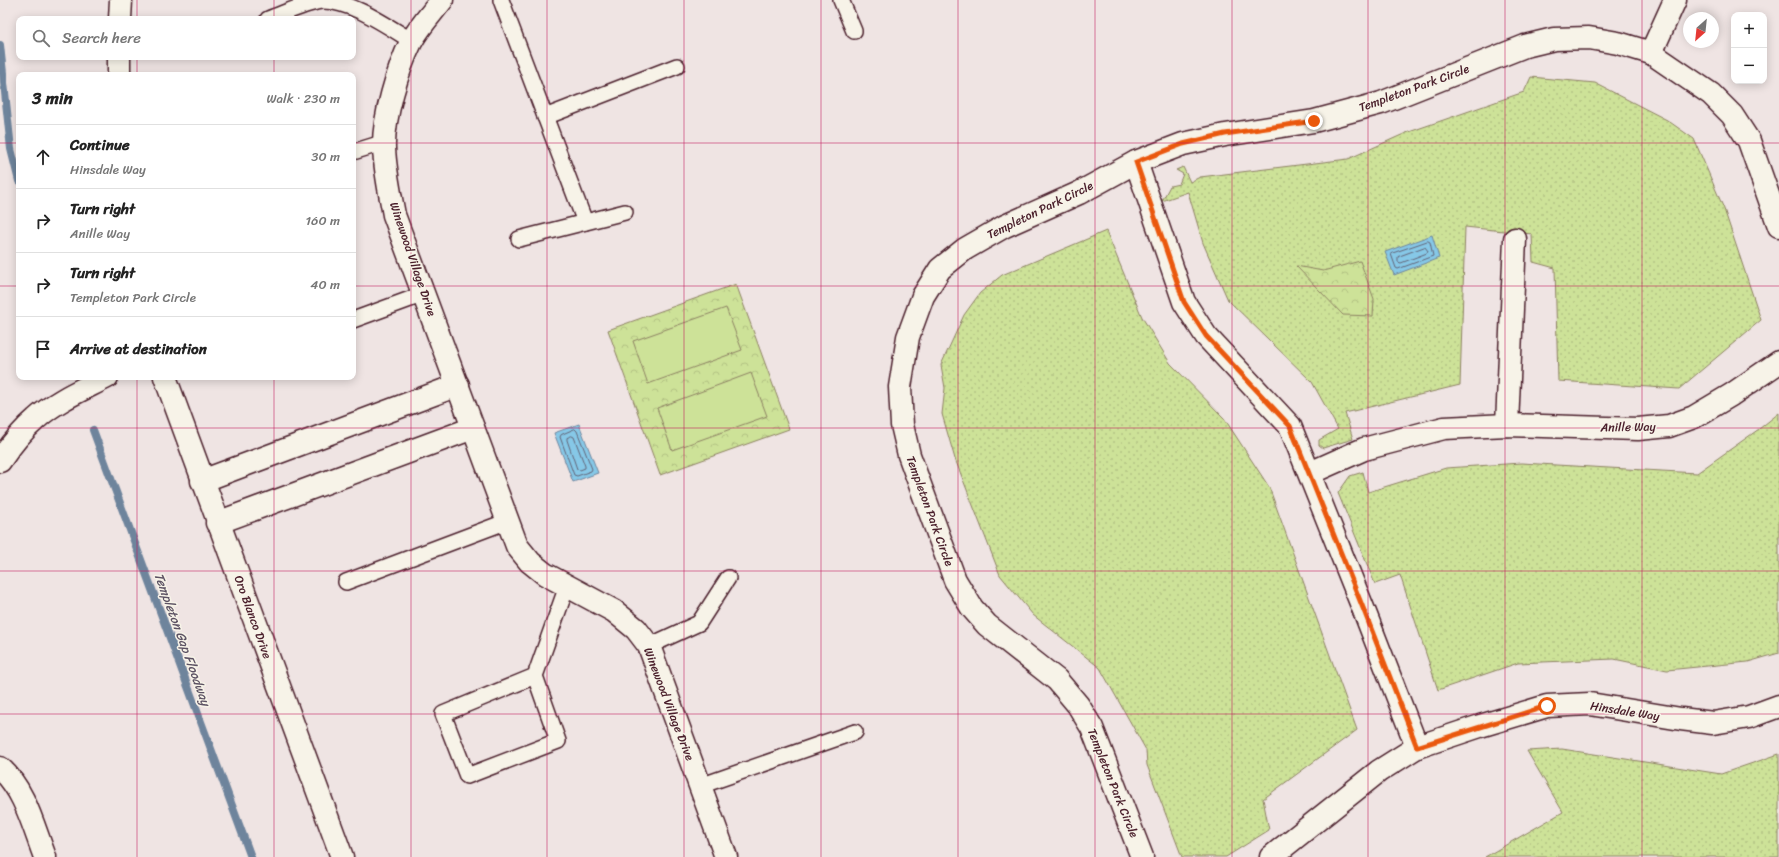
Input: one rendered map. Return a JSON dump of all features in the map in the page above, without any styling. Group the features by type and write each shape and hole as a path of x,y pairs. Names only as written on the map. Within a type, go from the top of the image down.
{"street":[{"path":"120,16 121,0"},
{"name":"Winewood Village Drive","path":"442,0 412,41 400,72 389,111 385,142 387,178 394,215 517,546 530,562 545,574 614,611 636,629 649,646 726,857"},
{"path":"1651,53 1675,0"},
{"name":"Templeton Park Circle","path":"1142,857 1092,728 1078,705 1057,680 987,624 972,608 955,580 909,455 902,425 900,387 908,337 923,296 940,269 965,249 1005,226 1079,192 1136,162 1183,144 1225,134 1314,121 1381,103 1525,46 1554,39 1589,38 1618,43 1651,53 1711,94 1732,115 1749,141 1779,226"},
{"path":"119,60 119,72"},
{"path":"1136,162 1184,302 1206,336 1290,426 1310,473 1417,747"},
{"path":"1507,425 1515,239"},
{"name":"Anille Way","path":"1310,473 1364,449 1444,428 1507,425 1638,429 1669,426 1694,417 1731,395 1779,362"},
{"path":"0,461 11,445 37,418 72,395 101,380"},
{"name":"Oro Blanco Drive","path":"165,380 342,857"},
{"path":"202,481 458,385"},
{"path":"217,523 474,428"},
{"name":"Hinsdale Way","path":"1272,857 1379,771 1417,747 1547,706 1590,704 1713,723 1749,717 1779,706"},
{"path":"0,768 8,775 25,802 45,857"}],"lane":[{"path":"501,0 585,222"},
{"path":"841,0 854,31"},
{"path":"277,16 322,1 344,2 364,11 412,41"},
{"path":"545,117 677,66"},
{"path":"356,151 385,142"},
{"path":"519,239 625,212"},
{"path":"356,319 424,294"},
{"path":"346,582 508,520"},
{"path":"649,646 699,623 728,578"},
{"path":"535,676 443,714 467,776 558,741 535,676 567,586"},
{"path":"700,786 855,732"}],"green space":[{"path":"1531,77 1595,83 1667,120 1694,139 1724,209 1761,320 1679,389 1558,381 1555,268 1533,262 1532,234 1465,227 1460,385 1345,413 1353,439 1323,448 1319,445 1319,440 1338,429 1312,382 1228,300 1203,243 1188,192 1162,201 1170,186 1179,184 1183,174 1176,170 1183,167 1190,182 1200,177 1348,159 1406,133 1524,92"},
{"path":"1106,231 1142,317 1170,363 1224,418 1269,487 1357,730 1263,799 1269,830 1226,857 1182,857 1147,765 1146,750 1100,668 1033,615 1000,575 955,459 942,414 945,388 941,365 964,315 980,293 1002,275"},
{"path":"1360,261 1374,299 1373,316 1343,315 1296,266 1323,271"},
{"path":"736,284 789,429 660,475 608,330"},
{"path":"726,308 742,350 648,384 633,341"},
{"path":"751,373 767,416 672,450 657,408"},
{"path":"1779,413 1779,653 1748,662 1667,670 1614,659 1518,663 1438,690 1400,575 1375,584 1338,493 1350,476 1363,472 1368,492 1446,468 1521,463 1697,473"},
{"path":"1562,749 1721,774 1779,754 1779,857 1485,857 1563,812 1527,751"}],"water":[{"path":"1432,235 1439,258 1394,275 1385,252"},
{"path":"579,424 598,473 573,482 554,433"}],"waterway":[{"name":"Templeton Gap Floodway","path":"0,45 11,149 16,169"},
{"name":"Templeton Gap Floodway","path":"93,430 251,857"}],"route":[{"path":"1314,121 1225,134 1183,144 1136,162 1184,302 1206,336 1290,426 1310,473 1417,747 1547,706"}]}
